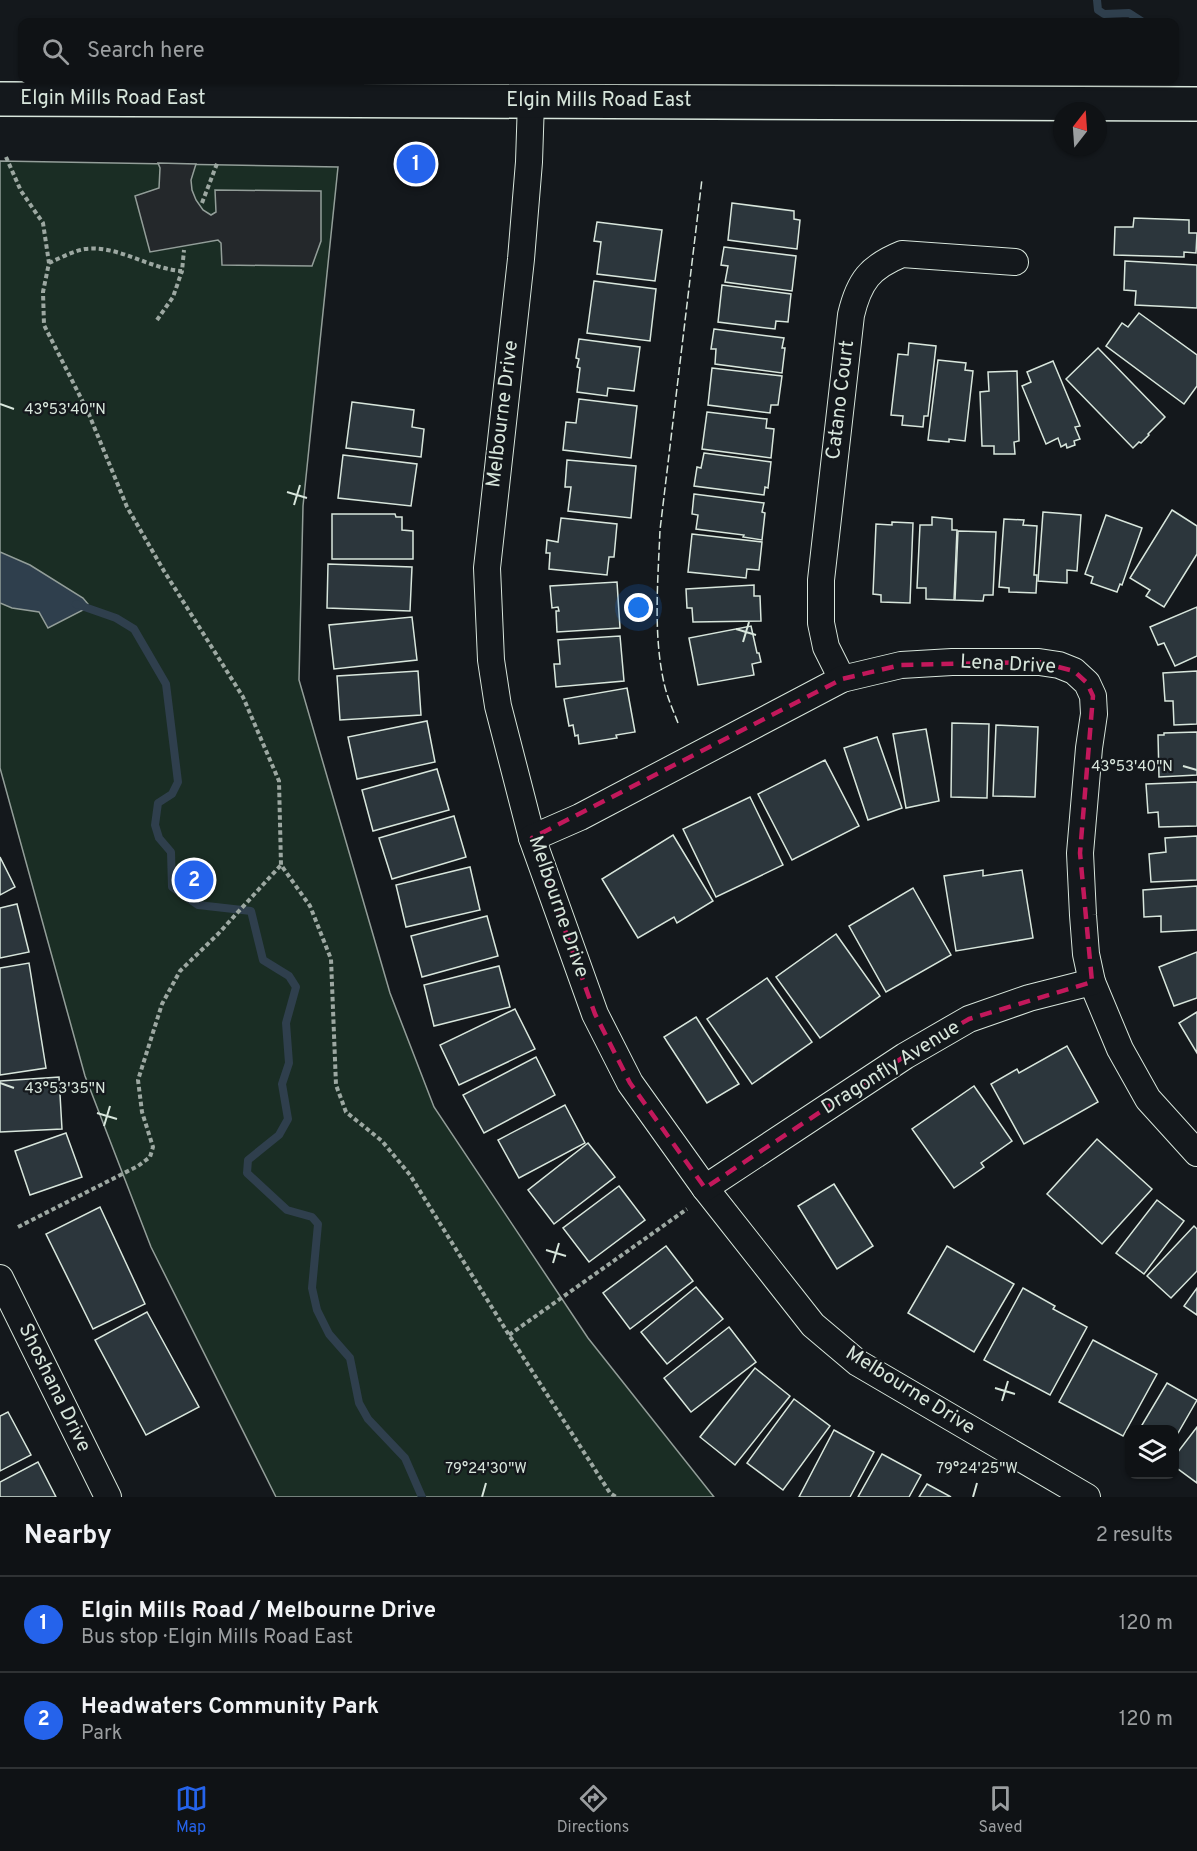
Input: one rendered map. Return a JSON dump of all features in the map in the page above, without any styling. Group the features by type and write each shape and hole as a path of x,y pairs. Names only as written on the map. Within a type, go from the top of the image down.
{"main road":[{"name":"Elgin Mills Road East","path":"0,99 1197,104"}],"street":[{"name":"Melbourne Drive","path":"531,101 529,162 521,259 487,568 490,660 498,706 532,838 600,1024 630,1083 700,1196 813,1325 858,1363 1088,1497"},
{"name":"Catano Court","path":"842,679 824,639 821,623 821,580 851,315 856,297 872,270 886,260 902,254 1015,262"},
{"name":"Lena Drive","path":"532,838 580,817 842,679 901,665 952,662 1039,662 1059,664 1074,671 1087,682 1093,696 1094,714 1080,853 1086,954 1092,982 1120,1049 1148,1099 1197,1153"},
{"name":"Dragonfly Avenue","path":"700,1196 905,1056 969,1019 1029,998 1092,982"},
{"name":"Shoshana Drive","path":"0,1278 108,1497"}],"path":[{"path":"6,157 21,191 43,223 49,263 43,292 44,325 88,412 127,507 243,697 279,781 282,865 310,906 331,959 336,1085 346,1112 382,1141 410,1175 509,1335 616,1497"},
{"path":"202,203 218,161"},
{"path":"49,263 84,249 103,249 151,265 182,271"},
{"path":"157,320 173,297 182,271 184,250"},
{"path":"18,1227 138,1166 150,1157 153,1147 142,1112 138,1080 162,1004 180,971 282,865"},
{"path":"509,1335 700,1196"}],"highlighted area":[{"path":"1039,662 1074,671 1087,683 1093,696 1080,853 1092,982 969,1019 905,1056 705,1188 630,1083 595,1014 532,838 842,679 901,665"}],"green space":[{"path":"0,161 338,167 303,506 299,680 390,993 434,1107 588,1338 714,1497 276,1497 151,1247 85,1076 0,768"}],"shaded area":[{"path":"158,163 196,164 191,180 192,190 203,210 211,215 216,212 215,190 321,191 321,241 312,266 222,265 221,243 218,240 150,252 135,196 159,188"}],"water":[{"path":"0,552 30,565 83,598 88,604 85,609 48,628 39,612 12,608 0,603"}],"building":[{"path":"732,203 794,211 794,219 800,220 797,249 728,240"},
{"path":"1134,218 1189,220 1189,233 1197,233 1196,253 1184,252 1184,257 1114,255 1115,227 1133,227"},
{"path":"597,222 662,230 655,281 597,274 601,242 594,241"},
{"path":"724,247 796,256 792,291 725,282 728,266 721,265"},
{"path":"1125,261 1197,265 1197,308 1135,305 1136,291 1124,290"},
{"path":"594,281 656,289 650,341 587,333"},
{"path":"722,285 791,294 788,322 776,321 775,329 718,322"},
{"path":"1139,313 1197,355 1197,386 1184,404 1106,346 1122,323 1128,327"},
{"path":"714,329 784,338 782,373 715,364 716,349 711,349"},
{"path":"579,339 640,347 634,391 608,388 607,396 577,392 580,368 577,367 579,359 576,358"},
{"path":"909,343 936,346 928,416 924,416 923,427 902,425 903,416 891,415 898,354 908,355"},
{"path":"1098,348 1165,417 1141,443 1139,442 1133,448 1066,379"},
{"path":"938,360 966,363 965,370 973,371 965,441 928,440"},
{"path":"1053,361 1080,426 1075,427 1080,439 1074,441 1075,445 1067,448 1066,444 1061,447 1058,438 1046,444 1022,386 1031,382 1027,372"},
{"path":"712,368 782,376 778,405 771,405 770,413 708,405"},
{"path":"1017,371 1019,441 1014,442 1015,454 994,454 994,446 982,446 980,392 989,391 988,372"},
{"path":"579,399 637,406 631,458 563,450 566,422 576,423"},
{"path":"352,402 414,410 412,427 424,429 421,457 346,448"},
{"path":"707,412 767,419 766,428 774,429 771,458 702,449"},
{"path":"704,453 771,462 768,488 765,487 764,495 694,486 697,467 701,468"},
{"path":"343,455 417,464 411,506 338,498"},
{"path":"567,460 636,466 631,518 568,511 571,487 565,487"},
{"path":"694,494 764,503 762,540 743,537 744,535 696,529 698,515 692,514"},
{"path":"1172,510 1197,526 1197,554 1164,607 1146,596 1150,590 1130,578"},
{"path":"1043,512 1081,515 1077,571 1067,570 1067,583 1038,581"},
{"path":"332,514 395,514 396,517 402,517 402,530 413,531 413,559 332,559"},
{"path":"1106,515 1142,528 1122,585 1120,584 1117,592 1091,583 1093,577 1085,574"},
{"path":"932,517 952,519 952,530 957,530 954,600 926,599 926,588 917,588 920,525 932,525"},
{"path":"561,518 617,524 614,557 609,557 607,575 549,569 550,553 546,553 547,540 558,542"},
{"path":"1004,519 1024,520 1023,525 1037,526 1034,575 1037,575 1036,593 1009,592 1009,588 999,587"},
{"path":"892,522 913,523 910,603 881,602 881,595 873,594 876,524 892,525"},
{"path":"958,531 996,532 993,595 984,595 983,601 955,600"},
{"path":"692,534 762,542 759,570 747,569 746,578 688,572"},
{"path":"328,564 412,567 410,611 327,608"},
{"path":"617,582 620,628 557,632 556,611 559,611 558,607 552,608 550,586"},
{"path":"754,585 754,596 760,596 761,621 693,622 692,608 687,608 686,589"},
{"path":"1197,607 1197,656 1175,666 1164,643 1158,645 1150,627"},
{"path":"412,617 417,660 334,669 329,625"},
{"path":"751,626 761,662 752,664 754,675 698,685 689,638"},
{"path":"620,636 624,681 556,687 554,664 560,664 558,640"},
{"path":"418,671 421,715 340,720 337,676"},
{"path":"1197,671 1197,724 1174,725 1173,701 1165,701 1163,673"},
{"path":"627,688 635,732 616,735 617,738 579,744 573,725 569,726 564,699"},
{"path":"427,721 435,762 357,779 348,737"},
{"path":"952,723 989,724 987,798 951,797"},
{"path":"996,725 1038,727 1035,797 993,796"},
{"path":"926,729 939,801 906,808 893,734"},
{"path":"1197,732 1197,775 1159,777 1158,735"},
{"path":"877,737 902,808 868,820 844,748"},
{"path":"825,760 859,826 792,860 758,794"},
{"path":"437,769 449,810 373,831 362,790"},
{"path":"1197,782 1197,826 1159,827 1158,812 1148,813 1146,784"},
{"path":"750,797 783,865 716,897 683,829"},
{"path":"454,816 466,857 392,879 379,838"},
{"path":"673,835 713,901 677,923 674,917 638,938 602,879"},
{"path":"1197,836 1197,880 1151,882 1149,854 1166,852 1165,838"},
{"path":"0,857 15,887 0,895"},
{"path":"470,867 480,910 406,927 396,885"},
{"path":"983,870 983,876 1022,870 1033,938 956,951 944,876"},
{"path":"1197,886 1197,930 1161,932 1161,916 1144,917 1143,890"},
{"path":"913,888 951,955 886,992 849,926"},
{"path":"17,904 29,952 0,958 0,908"},
{"path":"487,916 498,956 422,977 411,936"},
{"path":"836,934 880,996 820,1038 776,977"},
{"path":"1197,952 1197,998 1174,1006 1159,967"},
{"path":"29,963 46,1068 0,1075 0,968"},
{"path":"499,966 510,1007 434,1026 424,985"},
{"path":"767,978 812,1042 752,1084 707,1019"},
{"path":"515,1009 535,1049 459,1085 440,1045"},
{"path":"1197,1012 1197,1053 1179,1023"},
{"path":"696,1017 739,1084 707,1103 664,1037"},
{"path":"1067,1046 1098,1102 1024,1144 991,1084 1017,1069 1019,1073"},
{"path":"536,1057 555,1095 484,1133 463,1095"},
{"path":"59,1077 62,1129 0,1132 0,1081"},
{"path":"974,1086 1012,1141 981,1163 984,1167 954,1188 912,1129"},
{"path":"565,1105 585,1143 519,1178 498,1140"},
{"path":"66,1133 82,1177 30,1195 15,1151"},
{"path":"1097,1139 1152,1189 1102,1244 1047,1194"},
{"path":"588,1143 615,1177 554,1224 528,1190"},
{"path":"834,1184 873,1246 837,1269 798,1206"},
{"path":"619,1186 645,1220 589,1262 563,1228"},
{"path":"1157,1200 1184,1221 1144,1274 1116,1253"},
{"path":"100,1207 145,1304 93,1329 46,1234"},
{"path":"1194,1226 1197,1229 1197,1271 1171,1298 1147,1276"},
{"path":"666,1246 693,1281 630,1329 603,1293"},
{"path":"947,1246 1014,1284 974,1352 908,1313"},
{"path":"696,1287 723,1319 667,1364 641,1332"},
{"path":"1023,1288 1055,1306 1053,1309 1087,1327 1050,1395 984,1360"},
{"path":"1197,1288 1197,1315 1184,1306"},
{"path":"147,1312 199,1407 146,1435 95,1340"},
{"path":"729,1327 756,1362 691,1412 664,1378"},
{"path":"1093,1340 1157,1374 1129,1425 1125,1425 1123,1436 1059,1402"},
{"path":"755,1368 790,1396 735,1465 700,1437"},
{"path":"1167,1383 1197,1400 1179,1431 1179,1425 1142,1425"},
{"path":"794,1399 830,1426 783,1490 747,1463"},
{"path":"8,1412 31,1455 0,1471 0,1416"},
{"path":"1197,1427 1197,1483 1179,1470 1179,1450"},
{"path":"834,1430 874,1452 850,1497 799,1497"},
{"path":"882,1454 921,1475 909,1497 858,1497"},
{"path":"38,1462 56,1497 0,1497 0,1482"},
{"path":"927,1484 951,1497 919,1497"}],"waterway":[{"path":"1097,0 1098,10 1104,14 1129,13 1137,18"},
{"path":"76,604 116,618 134,629 166,684 178,782 172,794 158,803 155,825 159,838 171,852 172,887 198,905 251,911 263,960 289,976 296,987 286,1023 289,1063 282,1084 288,1119 279,1135 248,1160 247,1173 287,1210 312,1217 318,1224 312,1288 317,1310 329,1334 350,1358 359,1403 368,1419 405,1458 422,1497"}],"fence":[{"path":"678,723 664,683 658,645 658,568 660,530 702,179"}],"place":[{"name":"Elgin Mills Road / Melbourne Drive","path":"416,164"},
{"name":"Headwaters Community Park","path":"194,880"}]}
